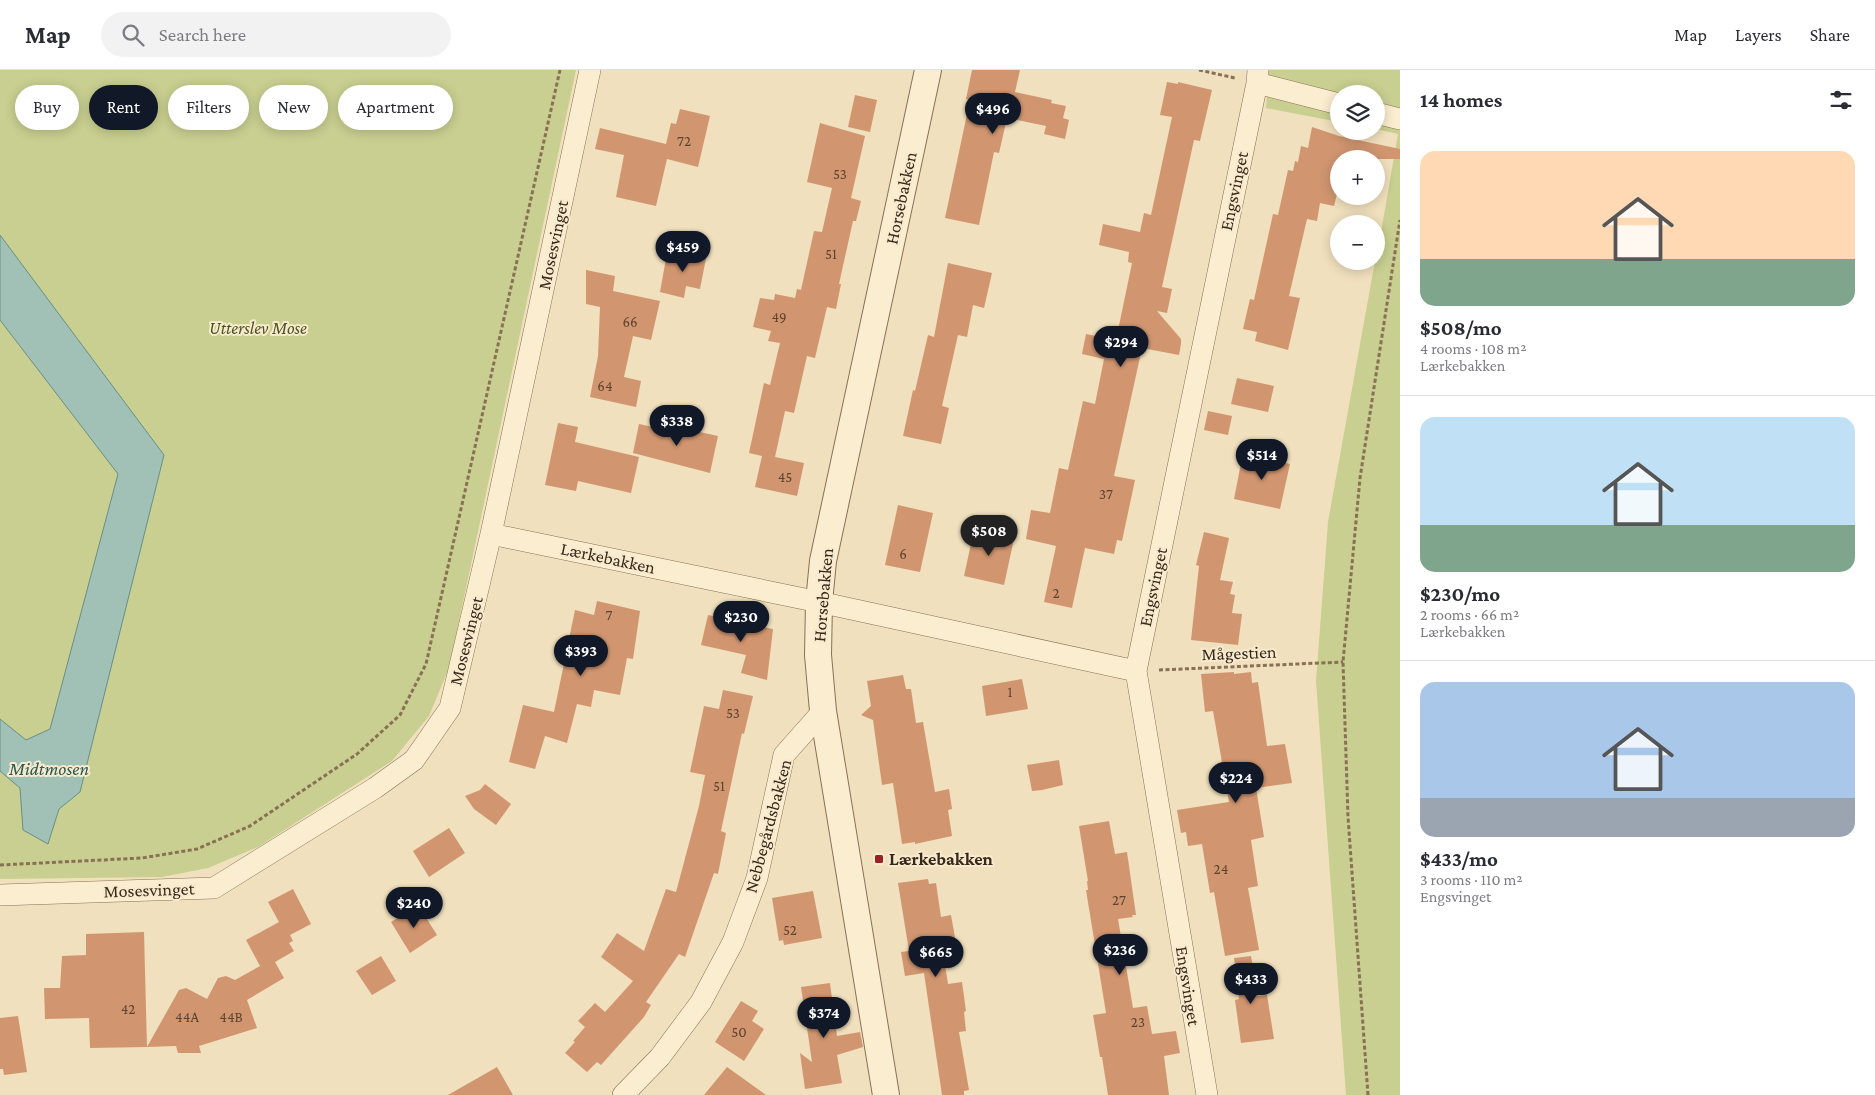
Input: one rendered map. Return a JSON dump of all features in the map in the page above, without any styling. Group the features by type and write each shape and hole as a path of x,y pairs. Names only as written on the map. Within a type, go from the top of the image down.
{"street":[{"name":"Mosesvinget","path":"0,895 214,888 375,788 414,760 450,708 491,534 590,70"},
{"name":"Horsebakken","path":"886,1095 823,711 818,655 819,602 823,561 928,70"},
{"path":"1257,76 1330,101"},
{"name":"Engsvinget","path":"1206,1095 1136,671 1257,76"},
{"path":"1385,115 1400,119"},
{"name":"Lærkebakken","path":"491,534 819,602 1136,671"},
{"name":"Nebbegårdsbakken","path":"623,1095 660,1057 701,1002 733,942 757,878 784,755 823,711"}],"path":[{"path":"0,865 142,858 197,849 250,826 357,754 400,715 426,664 560,70"},
{"path":"1199,70 1257,76"},
{"path":"1368,1095 1348,817 1343,662 1360,478 1400,220"},
{"name":"Mågestien","path":"1136,671 1343,662"}],"green space":[{"name":"Utterslev Mose","path":"0,70 576,70 449,668 429,716 392,761 258,847 208,868 162,877 0,879"},
{"path":"1269,70 1400,70 1400,1095 1346,1095 1316,681 1328,522 1373,270 1385,270 1384,215 1398,134 1385,131 1385,85 1330,85 1330,120 1266,108"}],"water":[{"name":"Midtmosen","path":"0,235 164,455 80,792 59,809 48,844 23,830 20,788 0,771 0,719 26,740 50,729 118,474 0,320"}],"building":[{"path":"972,70 1020,70 1015,92 1052,100 1051,103 1066,106 1063,118 1069,120 1065,139 1044,134 1046,126 1007,118 999,153 994,152 979,225 945,218 970,100 966,99"},
{"path":"1167,82 1178,84 1178,82 1212,90 1200,141 1194,140 1162,287 1172,289 1167,313 1157,311 1181,339 1181,344 1179,355 1142,348 1114,476 1135,480 1122,541 1117,540 1114,554 1085,548 1072,608 1044,602 1056,546 1026,539 1031,510 1050,513 1059,468 1068,470 1083,401 1095,404 1104,359 1082,354 1086,334 1116,340 1132,263 1128,262 1129,252 1099,245 1103,224 1140,232 1144,213 1151,215 1172,117 1160,115"},
{"path":"855,95 877,100 870,132 848,127"},
{"path":"680,109 710,116 698,167 667,159 656,206 616,197 624,155 595,149 600,128 666,144 671,123 676,124"},
{"path":"820,123 865,136 851,198 861,201 856,221 853,221 839,284 841,284 836,309 827,307 815,358 807,356 794,413 785,411 775,457 804,463 797,496 755,487 762,456 749,453 764,383 770,385 780,343 768,341 771,331 753,327 760,298 774,300 775,294 795,298 797,289 801,290 814,231 822,232 832,188 807,182"},
{"path":"1312,127 1330,133 1330,140 1358,140 1400,149 1400,159 1385,159 1385,150 1330,150 1330,205 1334,205 1334,206 1320,203 1317,221 1307,219 1289,296 1300,298 1288,350 1255,341 1257,332 1243,329 1250,299 1254,300 1273,214 1278,215 1288,170 1293,171 1295,161 1298,162 1301,146 1308,148"},
{"path":"687,249 707,253 700,289 686,286 684,298 660,292 667,253 686,257"},
{"path":"948,263 992,273 984,308 973,305 967,337 958,335 942,406 949,408 941,444 903,436 928,335 934,337"},
{"path":"586,270 615,276 613,291 660,301 651,340 633,336 624,377 641,381 636,407 590,397 598,356 600,307 586,304"},
{"path":"1237,378 1274,386 1268,412 1231,404"},
{"path":"1208,411 1232,416 1228,435 1204,430"},
{"path":"558,423 578,427 575,442 639,457 631,493 578,481 576,491 545,485"},
{"path":"639,424 685,434 686,429 718,436 710,473 633,453"},
{"path":"1243,453 1290,464 1280,509 1234,499"},
{"path":"898,505 933,513 920,572 885,565"},
{"path":"974,530 1014,539 1004,585 964,576"},
{"path":"1204,532 1229,538 1220,580 1233,582 1230,594 1235,595 1232,613 1242,614 1238,645 1191,640 1199,566 1196,565"},
{"path":"597,601 640,611 633,659 627,658 620,695 594,690 591,707 577,704 567,743 545,736 535,769 509,762 523,705 554,712 575,610 594,615"},
{"path":"708,615 773,629 767,680 741,673 746,655 701,645"},
{"path":"1234,672 1234,674 1251,672 1252,683 1258,682 1267,746 1285,744 1292,783 1256,788 1264,837 1251,840 1258,886 1248,888 1259,950 1225,956 1214,892 1210,893 1202,844 1188,846 1186,832 1181,833 1177,810 1229,802 1213,711 1205,712 1201,674"},
{"path":"903,675 906,689 911,689 916,723 923,722 935,792 949,789 952,809 948,810 952,836 915,844 915,842 902,844 893,783 882,785 873,720 861,715 871,706 867,681"},
{"path":"1022,679 1028,709 986,716 982,686"},
{"path":"723,690 753,696 744,734 742,733 721,831 726,833 718,874 714,873 685,957 679,954 646,1002 651,1005 644,1017 601,1065 597,1062 587,1072 565,1053 585,1027 578,1021 595,1003 605,1012 633,981 601,957 617,933 644,951 666,889 676,892 699,806 705,775 690,772 704,706 719,709"},
{"path":"1059,760 1063,785 1032,791 1027,765"},
{"path":"485,784 511,804 496,825 474,809 465,796 480,790"},
{"path":"1109,821 1115,854 1127,852 1136,915 1118,919 1133,1008 1147,1006 1152,1034 1176,1031 1180,1053 1164,1056 1169,1095 1108,1095 1093,1015 1106,1013 1086,890 1088,890 1088,881 1079,826"},
{"path":"449,828 465,853 429,877 413,851"},
{"path":"928,879 929,884 936,883 941,917 951,915 956,943 942,946 948,984 962,982 966,1011 964,1012 966,1031 959,1032 969,1090 964,1091 964,1095 942,1095 924,973 905,976 901,952 909,951 898,883"},
{"path":"293,889 311,924 290,935 293,941 289,943 294,951 275,962 284,978 247,1000 257,1028 199,1046 201,1053 178,1053 176,1046 147,1047 179,990 186,988 207,999 218,978 226,976 235,980 260,966 246,940 279,922 268,902"},
{"path":"813,891 822,938 784,945 783,940 779,941 772,898"},
{"path":"418,905 437,935 410,953 391,922"},
{"path":"144,932 147,1047 90,1048 89,1018 45,1019 44,988 60,988 62,956 86,955 86,934"},
{"path":"381,956 396,981 372,995 356,971"},
{"path":"1251,956 1258,996 1267,995 1274,1039 1241,1043 1235,1000 1239,999 1234,958"},
{"path":"830,983 837,1036 860,1032 863,1047 837,1055 842,1083 805,1089 800,1053 812,1062 801,987"},
{"path":"741,1001 758,1011 752,1021 764,1029 744,1061 715,1042"},
{"path":"18,1016 27,1072 4,1075 3,1069 0,1069 0,1018"},
{"path":"497,1067 513,1095 448,1095"},
{"path":"727,1067 766,1095 704,1095"}],"place":[{"name":"Lærkebakken","path":"879,859"}]}
